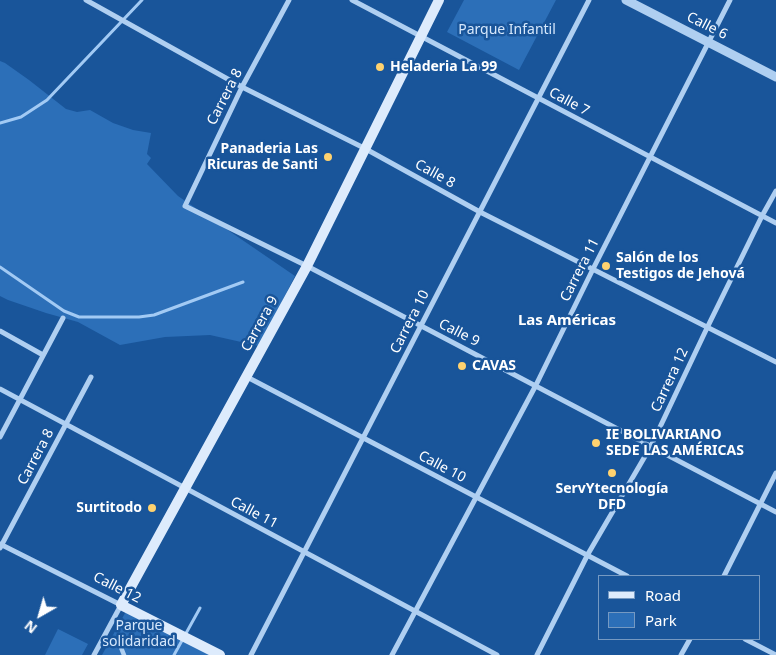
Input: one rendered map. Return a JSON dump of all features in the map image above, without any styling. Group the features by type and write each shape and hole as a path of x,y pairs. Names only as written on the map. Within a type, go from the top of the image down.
{"main road":[{"name":"Carrera 9","path":"121,606 307,266 439,0"},
{"name":"Calle 12","path":"121,606 220,655"}],"street":[{"name":"Calle 8","path":"86,0 242,87 364,148 480,212 776,362"},
{"name":"Carrera 8","path":"184,206 242,87 289,0"},
{"name":"Calle 7","path":"352,0 420,38 776,223"},
{"name":"Carrera 10","path":"251,655 589,0"},
{"name":"Calle 6","path":"626,0 776,77"},
{"name":"Carrera 11","path":"392,655 536,385 730,0"},
{"name":"Carrera 12","path":"537,655 588,554 651,446 707,328 776,191"},
{"name":"Calle 9","path":"184,206 307,266 776,512"},
{"path":"0,437 63,318"},
{"path":"0,331 43,355"},
{"name":"Carrera 8","path":"1,545 91,377"},
{"name":"Calle 10","path":"246,377 626,575"},
{"name":"Calle 11","path":"0,389 497,655"},
{"path":"725,575 776,473"},
{"path":"0,536 1,545"},
{"name":"Calle 12","path":"1,545 121,606"},
{"name":"Carrera 9","path":"94,655 121,606"},
{"path":"104,636 120,645 124,655"},
{"path":"681,655 689,640"},
{"path":"746,640 776,655"}],"green space":[{"name":"Parque Infantil","path":"464,0 556,0 519,70 447,32"},
{"path":"0,61 29,80 66,109 77,112 90,110 113,123 133,130 151,133 147,154 151,158 147,164 178,196 295,276 259,346 210,335 165,337 120,345 78,322 46,313 0,296"},
{"name":"Parque solidaridad","path":"130,604 222,655 102,655"},
{"path":"58,629 88,644 82,655 45,655"}],"waterway":[{"path":"0,123 21,117 47,100 142,0"},
{"path":"0,267 64,311 79,317 139,317 154,315 243,282"},
{"path":"174,655 200,608"}],"place":[{"name":"Heladeria La 99","path":"380,67"},
{"name":"Panaderia Las Ricuras de Santi","path":"328,157"},
{"name":"Salón de los Testigos de Jehová","path":"606,266"},
{"name":"CAVAS","path":"462,366"},
{"name":"IE BOLIVARIANO SEDE LAS AMÉRICAS","path":"596,443"},
{"name":"ServYtecnología DFD","path":"612,473"},
{"name":"Surtitodo","path":"152,508"}],"district":[{"name":"Las Américas","path":"567,321"}]}
